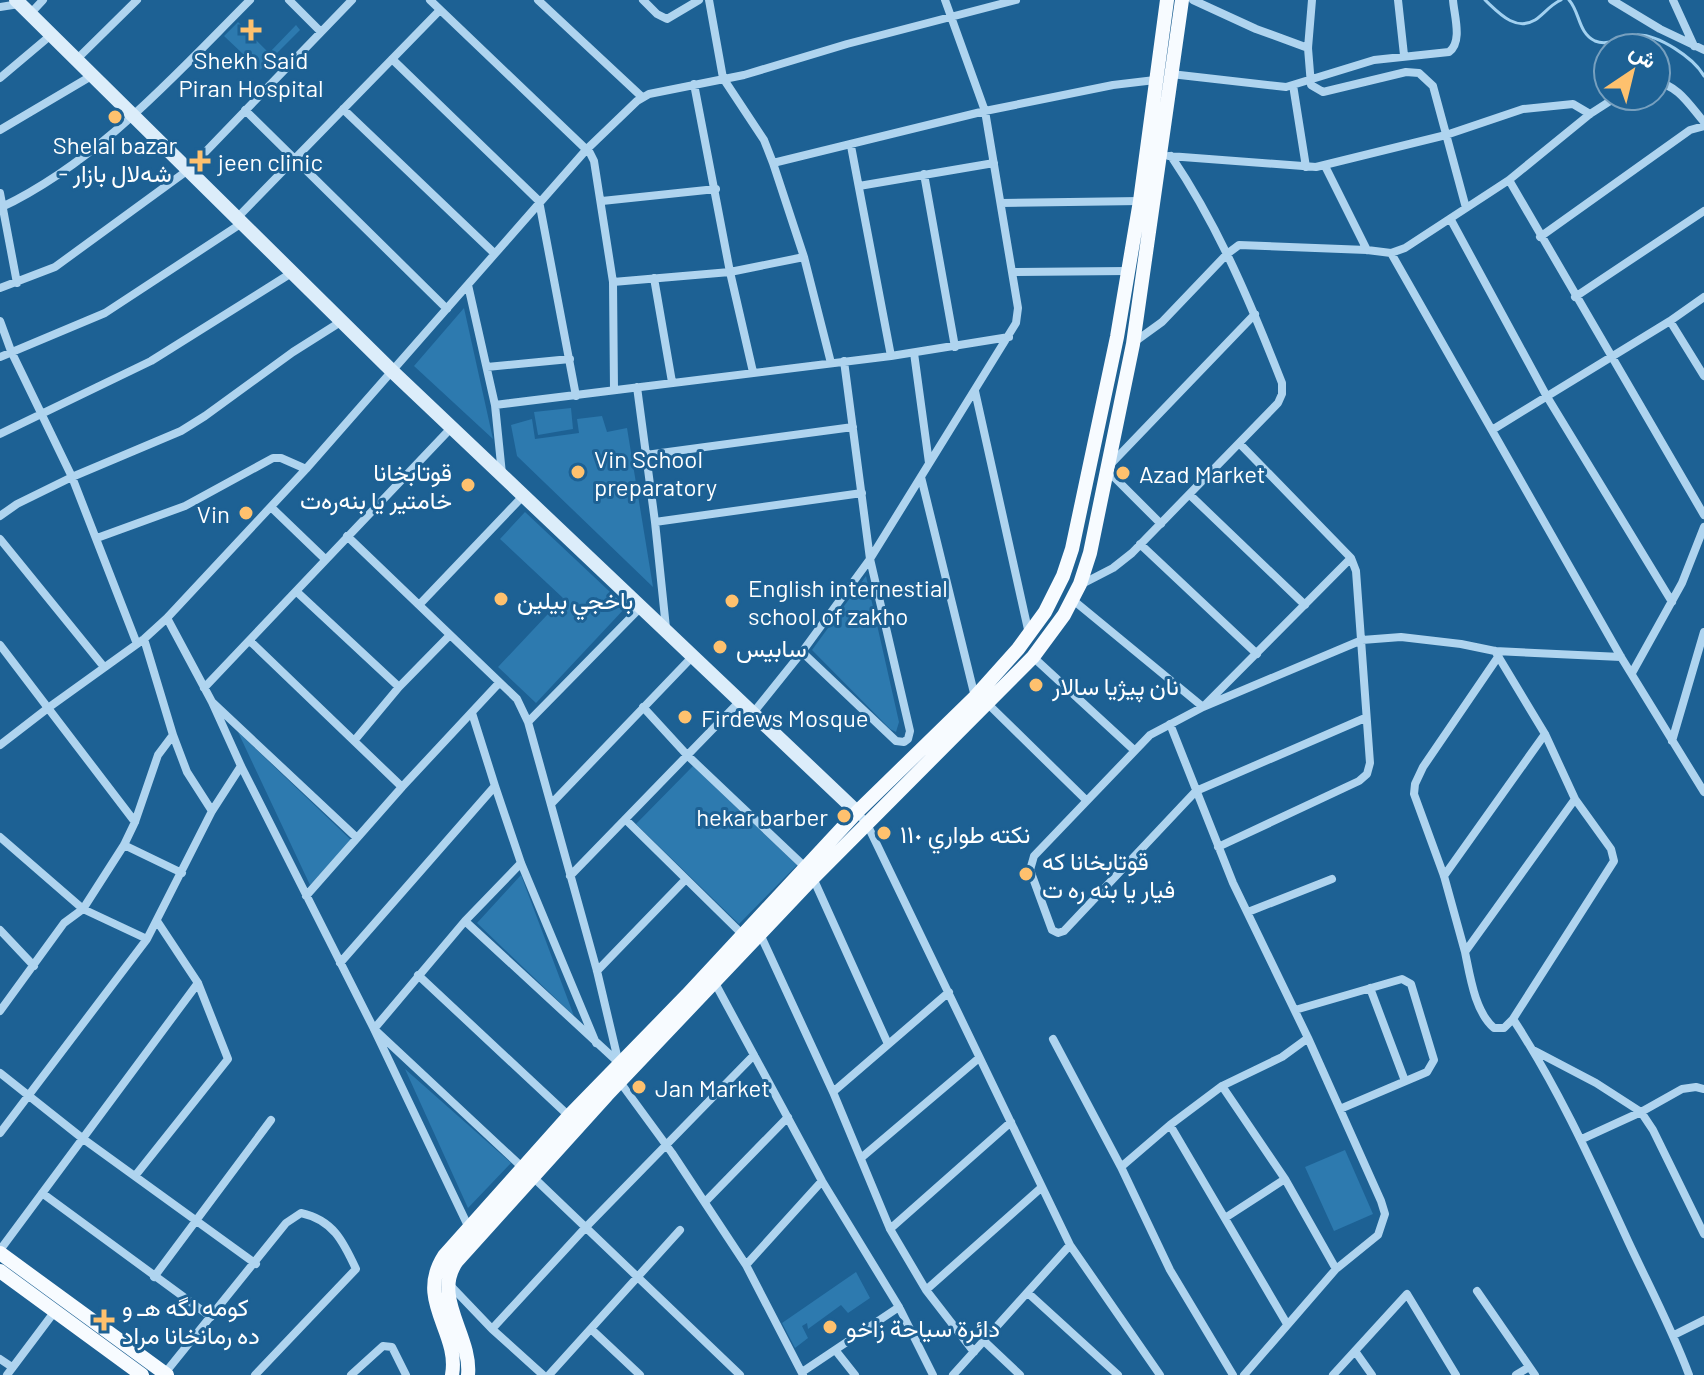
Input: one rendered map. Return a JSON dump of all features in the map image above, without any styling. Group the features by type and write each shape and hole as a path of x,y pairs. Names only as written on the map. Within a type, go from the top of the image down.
{"main road":[{"path":"981,700 1051,600 1072,549 1140,201 1167,0"},
{"path":"591,1103 619,1064 743,935 981,700 1033,657 1055,630 1073,600 1090,553 1133,344 1166,156 1171,74 1182,0"},
{"path":"22,6 392,371 862,818"},
{"path":"1122,304 1139,304"},
{"path":"468,1375 468,1357 450,1301 448,1283 457,1261 575,1117 620,1082 715,983 760,934 809,872"},
{"path":"452,1375 453,1357 435,1301 434,1278 444,1256 528,1172"},
{"path":"0,1252 166,1374"},
{"path":"0,1271 142,1375"}],"street":[{"path":"0,7 22,6 43,0"},
{"path":"76,60 137,0"},
{"path":"1,208 60,176 134,116 250,0"},
{"path":"289,0 321,32"},
{"path":"0,288 55,267 188,170 352,0"},
{"path":"430,0 594,161 613,282 614,390"},
{"path":"538,0 642,97"},
{"path":"643,0 667,19 699,0"},
{"path":"709,0 723,78 764,140 773,163 804,257 831,363"},
{"path":"753,713 870,559 1016,323 1018,308 1013,272 985,111 945,0"},
{"path":"0,745 140,642 167,618 306,469 539,201 586,150 642,97 744,75 1016,0"},
{"path":"1193,0 1256,29 1308,48"},
{"path":"1312,0 1308,48 1310,81 1314,89 1323,92 1406,72 1419,73 1433,86 1466,208"},
{"path":"1398,0 1404,55"},
{"path":"1171,74 1273,86 1293,85 1334,71 1404,55 1449,52 1455,48 1457,41 1453,0"},
{"path":"1612,0 1639,18 1704,50"},
{"path":"1673,0 1694,46"},
{"path":"0,357 105,313 240,220 293,158 440,10"},
{"path":"0,78 51,35"},
{"path":"392,59 539,201 576,396"},
{"path":"0,130 93,75"},
{"path":"773,163 985,111 1113,85 1155,80"},
{"path":"694,84 730,272 753,372"},
{"path":"1293,85 1306,167"},
{"path":"1540,237 1690,130 1704,124 1672,88"},
{"path":"1166,156 1325,166 1446,135 1523,109 1573,104 1590,114"},
{"path":"343,109 494,253"},
{"path":"245,110 447,309"},
{"path":"1133,344 1162,322 1239,245 1391,253 1405,248 1509,180 1593,112"},
{"path":"851,146 891,356"},
{"path":"1080,584 1113,568 1140,544 1278,403 1282,394 1282,383 1255,314 1201,199 1166,156"},
{"path":"859,186 994,163"},
{"path":"1325,166 1367,250"},
{"path":"924,174 955,347"},
{"path":"1509,180 1704,515"},
{"path":"602,201 716,189"},
{"path":"0,193 17,283"},
{"path":"1001,203 1140,201"},
{"path":"1575,297 1704,211"},
{"path":"1451,220 1546,395 1672,602"},
{"path":"1391,253 1621,657 1704,792"},
{"path":"613,282 730,272 804,257"},
{"path":"1013,272 1127,271"},
{"path":"0,434 151,361 293,272"},
{"path":"654,278 672,382"},
{"path":"468,285 495,405 502,475"},
{"path":"1492,430 1704,297"},
{"path":"1161,524 1106,469 1255,314"},
{"path":"0,321 11,351 72,477 140,642 192,783 212,811"},
{"path":"0,516 17,504 72,477 181,431 342,321"},
{"path":"1670,321 1704,376"},
{"path":"495,405 914,353 1009,337"},
{"path":"914,353 929,464"},
{"path":"487,367 570,359"},
{"path":"802,652 896,741 908,739 910,731 870,559 844,361"},
{"path":"637,387 666,630"},
{"path":"975,391 1029,635"},
{"path":"204,688 452,427"},
{"path":"646,455 853,427"},
{"path":"1218,847 1363,778 1370,763 1356,571 1351,558 1239,443"},
{"path":"97,538 185,506 273,458 281,458 306,469"},
{"path":"921,477 981,700 1086,800"},
{"path":"655,522 862,493"},
{"path":"419,605 524,495"},
{"path":"1190,495 1305,605"},
{"path":"271,507 325,559"},
{"path":"1632,673 1691,564 1704,527"},
{"path":"347,536 517,699 528,722 551,804 619,1064"},
{"path":"0,539 104,667"},
{"path":"1140,544 1257,654"},
{"path":"1203,707 1351,558"},
{"path":"297,592 399,687"},
{"path":"1073,600 1203,707"},
{"path":"528,722 641,607"},
{"path":"167,618 212,702 241,766 374,1029 469,1228"},
{"path":"1672,741 1704,632"},
{"path":"354,741 399,687 450,635"},
{"path":"1365,718 1196,791 1064,931 1056,933 1051,928 1031,874 1031,862 1150,735 1203,707 1362,640 1401,637 1461,644 1497,654 1621,657"},
{"path":"250,641 402,787"},
{"path":"1,650 135,822"},
{"path":"1497,654 1545,734 1575,799 1611,849 1614,861 1513,1019 1504,1028 1494,1028 1487,1022 1470,978 1444,876 1414,794 1423,767 1497,654"},
{"path":"551,804 693,656"},
{"path":"1033,657 1134,750"},
{"path":"306,896 499,683"},
{"path":"570,876 740,701"},
{"path":"212,702 357,838"},
{"path":"643,707 687,755 809,872 888,1044"},
{"path":"472,713 521,863 596,1043"},
{"path":"1170,724 1218,847 1308,1038 1385,1214 1378,1235 1336,1269 1244,1375"},
{"path":"1444,876 1545,734"},
{"path":"0,1011 64,923 83,909 124,845 158,755 173,735"},
{"path":"0,1133 147,939 212,811 241,766"},
{"path":"340,963 495,786"},
{"path":"1465,952 1575,799"},
{"path":"862,818 1070,1245 1160,1375"},
{"path":"626,820 743,935"},
{"path":"0,837 83,909 147,939"},
{"path":"124,845 182,873"},
{"path":"374,1029 465,921 521,863"},
{"path":"597,971 686,879"},
{"path":"1248,912 1332,879"},
{"path":"135,1176 228,1059 198,983 157,921"},
{"path":"465,921 619,1064"},
{"path":"0,930 34,966"},
{"path":"760,934 833,1092 890,1229 926,1290 974,1352"},
{"path":"418,975 575,1117"},
{"path":"1295,1010 1402,979 1411,984 1434,1060 1427,1072 1340,1109"},
{"path":"0,1252 198,983"},
{"path":"715,983 822,1181 899,1307 933,1375"},
{"path":"1370,988 1405,1081"},
{"path":"833,1092 949,992"},
{"path":"1513,1019 1534,1050 1582,1139 1674,1335 1689,1375"},
{"path":"374,1029 740,1375"},
{"path":"1121,1167 1222,1086 1282,1057 1308,1038"},
{"path":"1053,1039 1121,1167 1170,1270 1233,1375"},
{"path":"1534,1050 1596,1083 1641,1112 1653,1130 1704,1234"},
{"path":"492,1329 586,1227 754,1055"},
{"path":"861,1158 979,1058"},
{"path":"0,1073 82,1138 256,1264"},
{"path":"620,1082 667,1146 746,1265 802,1374 899,1307"},
{"path":"1222,1086 1285,1179 1336,1269"},
{"path":"1582,1139 1682,1089 1704,1089"},
{"path":"705,1202 788,1117"},
{"path":"154,1277 271,1120"},
{"path":"890,1229 1011,1122"},
{"path":"1170,1125 1287,1324"},
{"path":"1225,1218 1285,1179"},
{"path":"746,1265 822,1181"},
{"path":"926,1290 1042,1187"},
{"path":"42,1193 211,1317"},
{"path":"166,1374 286,1223 301,1213 316,1217 343,1239 356,1269 255,1375"},
{"path":"448,1283 492,1329 546,1375 680,1230"},
{"path":"953,1375 1070,1245"},
{"path":"1477,1291 1532,1371 1516,1375"},
{"path":"1028,1293 1118,1375"},
{"path":"1333,1375 1407,1294 1456,1375"},
{"path":"0,1359 10,1371 55,1311"},
{"path":"1674,1335 1704,1320"},
{"path":"591,1329 640,1375"},
{"path":"984,1341 1020,1375"},
{"path":"351,1375 383,1346 392,1347 406,1375"},
{"path":"836,1351 855,1375"},
{"path":"1355,1351 1372,1375"}],"shaded area":[{"path":"238,22 269,53 296,25 300,30 260,70 224,36"},
{"path":"464,308 493,439 414,366"},
{"path":"571,408 573,429 538,435 534,412"},
{"path":"602,416 607,432 627,428 653,587 517,456 511,425 532,419 535,439 579,433 577,419"},
{"path":"525,512 626,607 536,703 498,667 563,598 500,539"},
{"path":"866,576 899,722 896,732 812,650"},
{"path":"238,732 351,840 310,885"},
{"path":"693,766 797,865 739,924 636,824"},
{"path":"521,875 574,1016 477,923"},
{"path":"405,1069 511,1163 468,1208"},
{"path":"1345,1150 1373,1214 1334,1231 1305,1167"},
{"path":"856,1272 870,1298 848,1313 841,1305 808,1329 807,1323 802,1326 808,1338 795,1348 782,1323"}],"waterway":[{"path":"1485,0 1507,19 1521,24 1535,20 1561,0"},
{"path":"1569,0 1585,33 1595,41 1606,43 1637,35 1655,38 1684,55 1704,76"}],"place":[{"name":"Shekh Said Piran Hospital","path":"251,30"},
{"name":"Shelal bazar - شەلال بازار","path":"115,117"},
{"name":"jeen clinic","path":"200,161"},
{"name":"Vin School preparatory","path":"578,472"},
{"name":"Azad Market","path":"1123,473"},
{"name":"قوتابخانا خامتیر یا بنەرەت","path":"468,485"},
{"name":"Vin","path":"246,513"},
{"name":"باخجي بيلين","path":"501,599"},
{"name":"English internestial school of zakho","path":"732,601"},
{"name":"سابيس","path":"720,647"},
{"name":"نان پيژيا سالار","path":"1036,685"},
{"name":"Firdews Mosque","path":"685,717"},
{"name":"hekar barber","path":"844,816"},
{"name":"نكته طواري ١١٠","path":"884,833"},
{"name":"قوتابخانا كه فيار يا بنه ره ت","path":"1026,874"},
{"name":"Jan Market","path":"639,1087"},
{"name":"كومه لگه هـ و ده رمانخانا مراد","path":"104,1320"},
{"name":"دائرة سياحة زاخو","path":"830,1327"}]}
